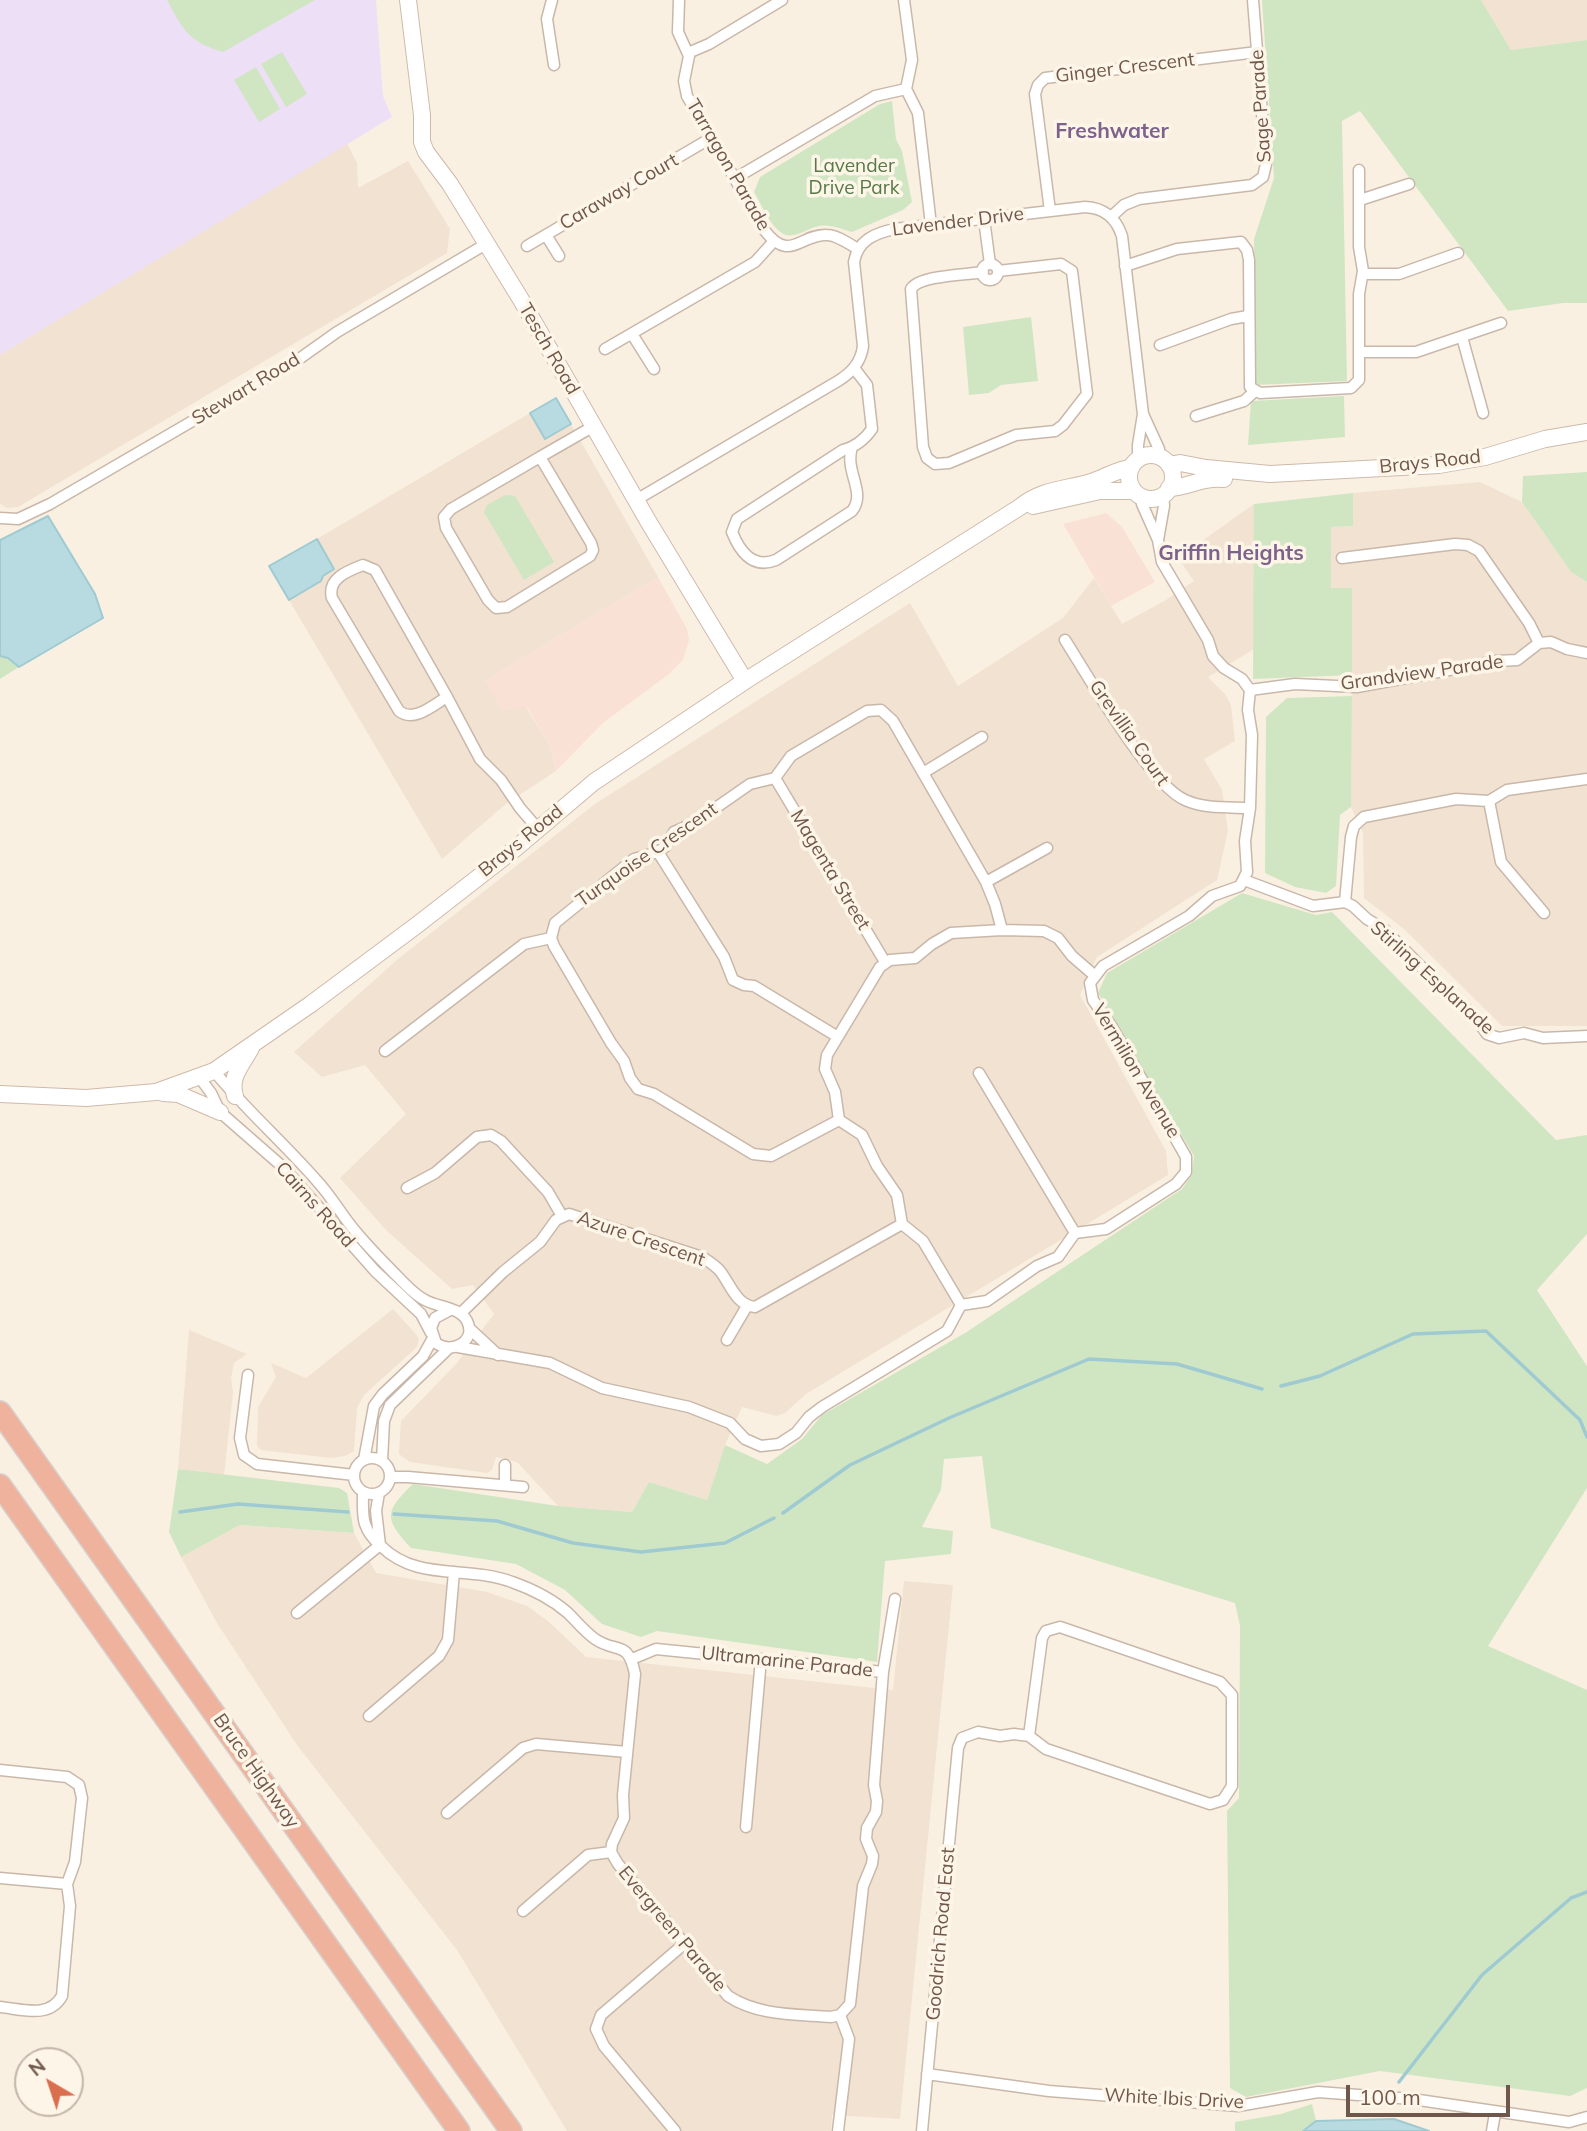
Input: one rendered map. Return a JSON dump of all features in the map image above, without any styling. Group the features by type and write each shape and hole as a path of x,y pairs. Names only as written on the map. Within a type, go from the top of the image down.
{"highway":[{"name":"Bruce Highway","path":"0,1412 511,2131"},
{"path":"0,1485 459,2131"}],"main road":[{"name":"Tesch Road","path":"408,0 424,147 520,298 636,500 745,681"},
{"name":"Brays Road","path":"1164,461 1270,474 1466,461 1545,439 1587,432"},
{"path":"1152,455 1164,461 1172,476 1166,491 1152,499 1138,494 1129,480 1134,463 1152,455"},
{"name":"Brays Road","path":"0,1094 86,1098 156,1092 207,1074 252,1046 417,925 594,782 745,681 1041,493 1085,484 1134,463"},
{"name":"Brays Road","path":"1166,491 1201,480 1254,480 1270,474"},
{"name":"Brays Road","path":"1020,507 1100,491 1138,494"},
{"path":"235,1096 232,1086 234,1076 252,1046"},
{"path":"156,1092 178,1094 220,1112"}],"street":[{"path":"552,0 547,19 554,65"},
{"name":"Tarragon Parade","path":"679,0 678,32 688,52 689,61 684,81 685,92 760,224 774,241 790,246 828,235 858,249"},
{"path":"688,52 709,44 782,0"},
{"path":"904,0 912,60 905,89 918,113 932,225"},
{"name":"Sage Parade","path":"1112,216 1124,205 1139,199 1248,186 1262,179 1266,164 1253,0"},
{"name":"Ginger Crescent","path":"1050,211 1035,94 1038,85 1045,78 1257,52"},
{"path":"734,179 875,96 905,89"},
{"name":"Caraway Court","path":"527,246 711,138"},
{"path":"1196,416 1244,401 1254,392 1351,388 1359,380 1359,294 1363,274 1359,247 1359,170"},
{"path":"1360,200 1409,184"},
{"name":"Lavender Drive","path":"858,249 865,240 876,234 932,225 1092,207 1112,216"},
{"path":"1112,216 1122,236 1143,414 1134,463"},
{"path":"984,219 990,269"},
{"path":"546,235 559,256"},
{"path":"606,349 755,262 774,241"},
{"path":"1125,266 1177,249 1241,242 1247,250 1249,260 1248,382 1254,392"},
{"name":"Stewart Road","path":"0,518 18,519 51,504 299,359 337,332 486,244"},
{"path":"636,500 838,382 854,368 861,358 863,346 854,267 858,249"},
{"path":"1363,274 1399,274 1458,253"},
{"path":"1061,264 1070,268 1074,278 1087,394 1063,425 1055,431 1016,435 949,463 935,464 927,458 924,451 911,289 914,284 923,280 990,269 1061,264"},
{"path":"1160,345 1231,319 1248,316"},
{"path":"1360,352 1409,353 1501,323"},
{"path":"632,334 653,369"},
{"path":"1462,337 1483,413"},
{"path":"852,447 849,465 858,496 852,511 776,560 764,563 746,556 732,532 737,519 867,436 872,425 867,385 854,368"},
{"path":"1143,414 1164,461"},
{"path":"540,457 591,543 592,553 585,561 507,607 496,608 488,600 446,528 444,517 451,509 540,457 594,426"},
{"path":"829,459 849,465"},
{"path":"1158,540 1166,491"},
{"path":"1138,494 1158,540 1162,562 1208,640 1213,656 1250,690 1250,808 1245,841 1247,872 1244,880 1314,906 1345,902 1351,837 1354,826 1364,817 1456,799 1489,801 1507,790 1587,779"},
{"path":"1342,558 1455,544 1468,545 1479,551 1529,623 1539,643 1551,642 1587,653"},
{"path":"447,697 414,716 401,713 332,598 331,590 335,580 363,565 375,570 447,697 480,759 501,780 538,829"},
{"name":"Grevillia Court","path":"1065,640 1114,717 1169,790 1195,804 1250,808"},
{"name":"Grandview Parade","path":"1250,690 1295,684 1357,687 1497,661 1517,660 1539,643"},
{"name":"Turquoise Crescent","path":"551,938 555,923 634,859 658,852 666,846 674,832 694,823 750,784 775,778 791,756 867,711 881,710 893,721 986,882 1002,930"},
{"path":"923,773 982,737"},
{"name":"Magenta Street","path":"775,778 885,962"},
{"path":"1489,801 1502,862 1544,913"},
{"path":"986,882 1047,848"},
{"path":"658,852 724,957 733,980 754,986 838,1037"},
{"name":"Vermilion Avenue","path":"1075,1233 1106,1229 1176,1184 1186,1172 1186,1157 1112,1027 1093,1000 1090,983 1103,966 1189,916 1212,896 1233,890 1244,880"},
{"name":"Stirling Esplanade","path":"1345,902 1385,930 1450,996 1473,1014 1487,1034 1499,1038 1524,1033 1542,1038 1587,1036"},
{"path":"961,1304 923,1241 902,1224 897,1195 877,1166 862,1135 839,1120 835,1092 825,1069 827,1055 885,962 915,958 951,933 1002,930 1051,933 1094,975"},
{"path":"385,1051 524,944 551,938 624,1061 629,1078 638,1089 654,1094 742,1148 761,1156 771,1156 839,1120"},
{"path":"961,1304 987,1301 1037,1266 1058,1257 1075,1233 979,1073"},
{"name":"Cairns Road","path":"207,1074 235,1096 318,1181 355,1231 411,1290 424,1300 455,1312"},
{"name":"Cairns Road","path":"207,1074 211,1093 220,1112 284,1168 375,1271 421,1314 432,1336"},
{"path":"407,1188 435,1173 477,1138 491,1135 500,1141 548,1192 562,1216"},
{"name":"Azure Crescent","path":"455,1312 540,1242 562,1216 569,1214 702,1257 719,1270 738,1300 747,1306"},
{"path":"727,1340 747,1306 764,1304 902,1224"},
{"path":"432,1336 440,1346 550,1363 602,1388 689,1407 730,1423 745,1439 761,1446 779,1444 796,1433 822,1406 947,1332 961,1304"},
{"path":"364,1460 374,1406 423,1356 432,1336 435,1318 455,1312 465,1317 469,1328 498,1355"},
{"path":"382,1461 384,1421 390,1405 466,1339 469,1328"},
{"path":"248,1375 240,1438 244,1455 257,1464 354,1475"},
{"path":"373,1458 382,1461 388,1468 390,1478 387,1487 379,1493 363,1492 356,1485 354,1475 357,1466 364,1460 373,1458"},
{"path":"505,1465 505,1485"},
{"path":"390,1478 408,1477 523,1487"},
{"path":"363,1492 365,1525 380,1545 396,1559 416,1568 509,1581 540,1594 566,1611 598,1641 621,1647 632,1659"},
{"path":"379,1493 376,1511 380,1545"},
{"path":"297,1613 380,1545"},
{"path":"369,1716 439,1656 449,1640 454,1572"},
{"path":"883,1672 895,1599"},
{"path":"1060,1627 1220,1682 1228,1688 1232,1695 1232,1786 1223,1800 1210,1804 1046,1749 1029,1736 1042,1638 1046,1632 1060,1627"},
{"name":"Ultramarine Parade","path":"632,1659 656,1649 883,1672 874,1785 876,1812 867,1828 866,1839 873,1856 872,1864 863,1886 850,2004 840,2015"},
{"name":"Evergreen Parade","path":"632,1659 635,1674 623,1794 624,1818 611,1852 618,1864 728,1996 741,2006 831,2017 840,2015"},
{"path":"746,1827 761,1659"},
{"name":"Goodrich Road East","path":"922,2131 958,1748 962,1738 978,1732 1000,1736 1029,1736"},
{"path":"447,1813 523,1748 536,1744 627,1752"},
{"path":"0,1770 67,1777 79,1785 82,1798 75,1861 67,1884 70,1906 62,1996 54,2007 46,2010 0,2007"},
{"path":"523,1911 588,1855 611,1852"},
{"path":"0,1878 67,1884"},
{"path":"675,2131 604,2046 596,2029 601,2015 684,1944"},
{"path":"838,2131 849,2039 840,2015"},
{"name":"White Ibis Drive","path":"927,2074 1049,2091 1238,2106 1318,2092 1412,2099 1569,2122 1587,2117"},
{"path":"1492,2131 1495,2113"}],"shaded area":[{"path":"0,0 376,0 383,96 392,117 0,355"},
{"path":"1481,0 1587,0 1587,40 1511,50"},
{"path":"347,143 357,163 358,188 408,161 450,229 447,253 18,507 7,508 0,504 0,355"},
{"path":"530,413 546,438 571,424 658,577 484,681 526,707 550,746 556,771 507,803 442,859 289,600 334,569 317,539"},
{"path":"1480,482 1522,502 1571,572 1587,582 1587,1026 1502,1026 1404,929 1364,898 1363,833 1351,807 1352,588 1331,588 1331,527 1353,526 1353,493"},
{"path":"1254,504 1254,649 1208,677 1225,694 1231,705 1235,741 1204,759 1222,790 1228,831 1217,880 1097,957 1080,995 1166,1151 1168,1175 806,1394 785,1413 777,1416 742,1407 725,1445 707,1500 649,1482 632,1512 558,1506 517,1462 496,1457 492,1470 487,1473 410,1462 399,1454 401,1421 456,1364 494,1314 473,1285 452,1289 386,1230 340,1178 406,1114 365,1065 322,1077 294,1052 398,959 595,804 910,603 958,686 1063,618 1094,578 1122,624 1166,600 1194,581 1178,558"},
{"path":"1106,513 1122,527 1155,582 1111,606 1063,524"},
{"path":"658,577 687,629 689,640 683,660 669,674 603,723 556,771 550,746 527,707 502,710 484,681"},
{"path":"393,1309 419,1339 417,1347 364,1395 357,1408 354,1451 345,1456 331,1458 261,1450 257,1446 258,1407 276,1377 271,1363 306,1378"},
{"path":"189,1330 247,1354 234,1363 231,1378 233,1393 224,1476 178,1469"},
{"path":"240,1525 354,1533 376,1573 487,1592 527,1606 548,1621 586,1657 893,1690 904,1581 953,1585 900,2119 832,2115 831,2131 567,2131 457,1950 297,1745 217,1623 181,1557"}],"green space":[{"path":"167,0 315,0 223,52 202,44 188,34"},
{"path":"1262,0 1481,0 1511,50 1587,40 1587,303 1563,303 1508,311 1360,111 1342,121 1347,381 1255,385 1254,239 1274,178"},
{"path":"282,52 307,94 286,107 261,64"},
{"path":"256,67 280,109 259,122 234,80"},
{"name":"Lavender Drive Park","path":"892,101 896,139 902,151 912,202 903,210 852,232 828,226 819,226 793,235 783,234 778,230 754,192 760,177 880,104"},
{"path":"1031,317 1038,381 1001,385 989,393 969,395 963,327"},
{"path":"1344,396 1345,437 1248,445 1251,401"},
{"path":"1587,472 1587,582 1571,572 1522,502 1523,476"},
{"path":"1353,493 1353,526 1331,527 1331,588 1352,588 1352,675 1253,679 1254,504"},
{"path":"505,495 515,496 554,562 524,580 484,512 487,505"},
{"path":"0,656 8,658 19,667 0,679"},
{"path":"1352,696 1351,807 1340,815 1336,886 1326,893 1295,887 1265,873 1266,717 1287,698"},
{"path":"1242,893 1316,915 1332,912 1556,1140 1587,1135 1587,1234 1537,1290 1587,1366 1587,1488 1488,1646 1587,1690 1587,2088 1570,2096 1380,2071 1246,2097 1230,2088 1227,1811 1239,1798 1240,1626 1235,1603 991,1528 982,1456 944,1459 941,1490 922,1527 953,1531 951,1554 885,1561 877,1662 657,1631 641,1637 602,1624 565,1590 516,1564 411,1548 392,1522 393,1508 413,1484 558,1506 632,1512 649,1482 707,1500 725,1445 767,1464 802,1439 822,1415 965,1333 1182,1189 1192,1175 1194,1156 1098,993 1107,973"},
{"path":"178,1469 339,1488 347,1493 354,1533 240,1525 181,1557 169,1532"},
{"path":"1312,2104 1316,2121 1303,2131 1235,2131 1235,2122 1281,2114"}],"water":[{"path":"556,398 571,424 545,439 530,413"},
{"path":"48,516 95,594 103,618 19,667 8,658 0,656 0,540"},
{"path":"317,539 334,569 323,576 321,581 289,600 269,566"},
{"path":"1394,2119 1429,2131 1303,2131 1316,2121"}],"waterway":[{"path":"1281,1386 1320,1376 1413,1334 1486,1331 1580,1420 1587,1437"},
{"path":"783,1513 850,1465 949,1418 1089,1359 1177,1364 1262,1389"},
{"path":"180,1512 238,1504 348,1512"},
{"path":"394,1514 497,1521 573,1543 641,1552 725,1543 774,1518"},
{"path":"1399,2082 1482,1975 1571,1898 1587,1892"}],"district":[{"name":"Freshwater","path":"1112,132"},
{"name":"Griffin Heights","path":"1231,554"}]}
